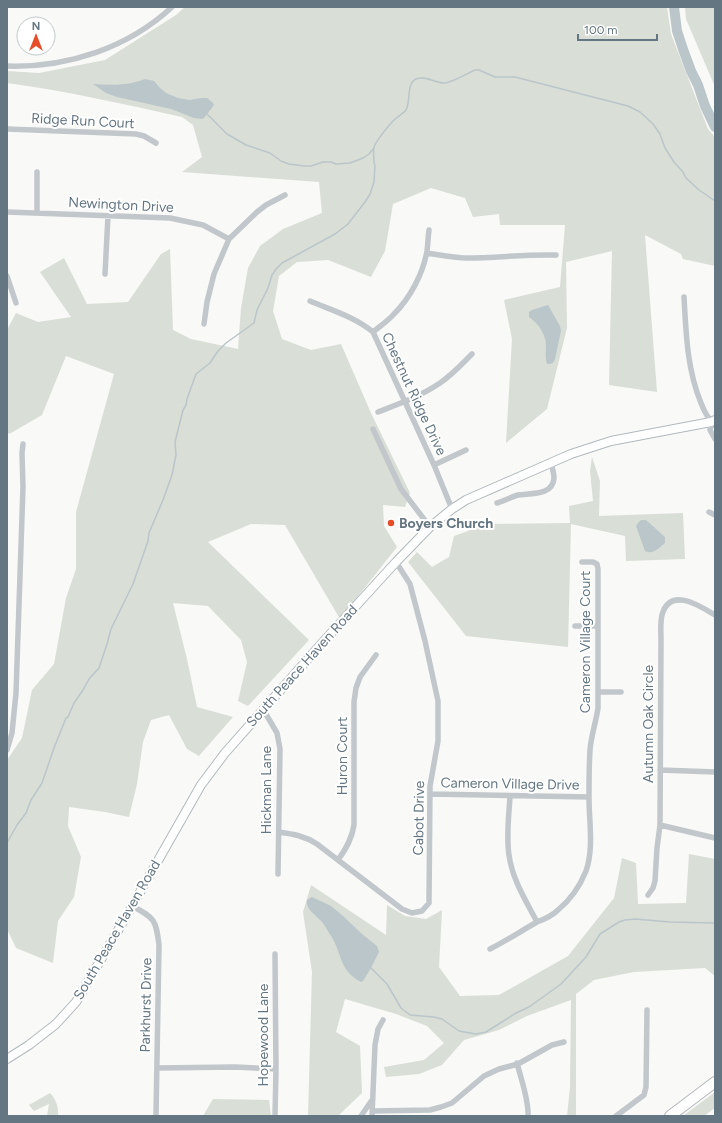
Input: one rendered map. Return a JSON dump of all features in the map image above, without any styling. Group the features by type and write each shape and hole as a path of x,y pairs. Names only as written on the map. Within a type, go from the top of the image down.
{"highway":[{"path":"670,1116 715,1082"}],"main road":[{"name":"South Peace Haven Road","path":"7,1059 29,1045 56,1024 76,1002 201,785 225,753 262,709 396,562 430,527 452,509 466,500 572,454 611,441 714,423"}],"street":[{"path":"7,66 35,66 53,64 97,52 142,31 172,7"},
{"name":"Ridge Run Court","path":"7,129 136,134 144,136 156,143"},
{"path":"37,172 37,213"},
{"path":"204,324 208,295 214,274 229,239 257,212 266,205 285,195"},
{"name":"Newington Drive","path":"7,212 170,218 203,225 229,239"},
{"path":"106,274 108,216"},
{"path":"373,332 393,315 406,300 417,279 427,252 429,230"},
{"path":"427,252 444,256 466,258 534,254 556,255"},
{"path":"7,276 16,303"},
{"path":"684,297 686,341 689,361 698,396 714,423 710,430 715,439"},
{"name":"Chestnut Ridge Drive","path":"310,301 354,320 373,332 434,465 452,509"},
{"path":"378,412 405,402 441,383 472,354"},
{"path":"373,429 401,489 430,527"},
{"path":"7,750 12,733 16,693 23,487 23,444"},
{"path":"434,465 466,450"},
{"path":"497,503 516,496 548,490 554,479 552,462"},
{"path":"709,512 715,515"},
{"name":"Cabot Drive","path":"279,832 294,834 310,839 318,844 402,909 412,913 422,911 429,903 430,786 438,741 438,701 412,590 396,562"},
{"name":"Cameron Village Court","path":"490,950 551,916 569,899 579,885 586,870 590,843 590,749 598,708 598,569 597,564 593,562 582,562"},
{"name":"Autumn Oak Circle","path":"648,895 653,888 655,881 660,825 662,615 666,606 671,603 687,600 715,615"},
{"path":"575,626 598,626"},
{"name":"Huron Court","path":"338,860 347,848 354,825 354,702 356,688 360,676 376,655"},
{"path":"598,692 621,692"},
{"name":"Hickman Lane","path":"262,709 277,733 279,745 278,874"},
{"path":"660,770 715,772"},
{"name":"Cameron Village Drive","path":"430,794 589,798"},
{"path":"510,796 507,841 508,855 519,888 538,922"},
{"path":"660,825 715,838"},
{"name":"Parkhurst Drive","path":"132,906 150,916 156,926 159,945 156,1116"},
{"name":"Hopewood Lane","path":"275,954 275,1116"},
{"path":"616,1116 644,1095 646,1087 647,1010"},
{"path":"383,1020 378,1029 375,1045 372,1113 430,1110 452,1103 484,1076 499,1069 517,1064 552,1045 564,1042"},
{"path":"517,1064 525,1093 528,1116"},
{"path":"157,1068 235,1067 276,1069"},
{"path":"361,1116 372,1100"}],"shaded area":[{"path":"185,7 667,7 671,34 708,129 715,137 715,266 683,259 681,254 645,235 657,392 609,385 612,251 566,262 567,328 547,409 506,443 512,339 504,300 560,287 565,225 500,225 499,214 473,217 465,198 431,188 393,204 385,251 371,277 328,260 297,262 279,276 273,311 282,339 311,350 341,344 371,413 410,493 405,507 383,505 384,526 397,547 340,619 285,525 251,524 208,542 309,640 248,706 238,701 247,662 241,640 208,606 173,603 197,707 233,717 199,756 187,749 169,715 151,720 143,742 137,784 129,817 69,807 68,826 81,857 74,897 58,921 53,963 16,948 7,929 7,760 22,738 32,690 54,664 66,598 76,569 76,512 114,374 66,356 42,415 7,434 7,330 16,313 38,322 71,317 40,272 64,258 87,304 128,302 161,254 170,249 173,330 191,339 238,349 241,308 248,268 260,246 283,229 322,213 319,182 182,172 202,157 193,125 182,117 73,94 7,83 7,71 39,73 105,60 176,15"},
{"path":"685,7 715,7 715,87 686,19"},
{"path":"145,79 154,81 166,93 178,98 189,100 207,98 214,105 204,118 194,118 171,109 117,97 106,93 93,84 126,84"},
{"path":"548,305 560,326 561,331 555,360 550,364 547,364 546,344 543,332 529,317 529,312 532,310"},
{"path":"592,457 600,481 599,516 683,513 685,559 626,561 625,536 571,524 568,647 466,636 408,562 417,552 432,567 449,557 454,536 487,524 570,523 569,506 593,501 590,471"},
{"path":"641,520 646,520 665,537 665,543 653,552 645,551 636,526"},
{"path":"689,854 715,859 715,976 705,968 634,972 594,980 576,994 576,1116 567,1116 570,1087 571,1000 527,1016 499,1030 464,1040 442,1065 419,1074 386,1077 384,1067 424,1060 444,1043 427,1026 396,1014 345,999 336,1032 360,1046 362,1093 338,1116 308,1116 312,972 303,912 311,885 386,935 387,905 405,916 426,919 442,910 439,967 460,996 499,995 568,956 614,898 622,858 636,863 638,904 686,903"},
{"path":"312,897 331,906 377,946 379,952 363,981 361,982 353,977 344,966 337,947 327,929 308,906 307,900"},
{"path":"715,1092 715,1108 704,1116 683,1116"},
{"path":"50,1093 57,1104 58,1116 47,1116 49,1104 34,1111 29,1105"},
{"path":"213,1099 269,1100 271,1116 203,1116"}],"waterway":[{"path":"674,7 677,31 684,52 705,106 715,127"},
{"path":"7,843 26,813 31,800 42,783 66,718 68,717 74,703 89,679 99,668 111,629 133,584 148,541 149,533 172,475 176,455 175,442 183,410 196,374 210,363 218,351 226,343 254,323 257,310 276,269 282,263 335,234 348,224 365,202 370,194 374,182 375,144 389,125 406,110 413,81 423,78 441,83 447,83 475,70 479,70 495,77 515,77 628,106 640,112 653,124 660,134 665,148 686,178 699,190 715,201"},
{"path":"206,113 227,134 246,145 270,153 281,161 289,164 311,166 323,162 331,162 336,164 350,163 363,158 374,148"},
{"path":"370,967 387,984 401,1008 410,1015 442,1019 459,1031 476,1034 486,1032 516,1013 529,1007 561,984 586,957 600,934 619,922 635,919 670,922 715,923"}],"place":[{"name":"Boyers Church","path":"391,523"}]}
